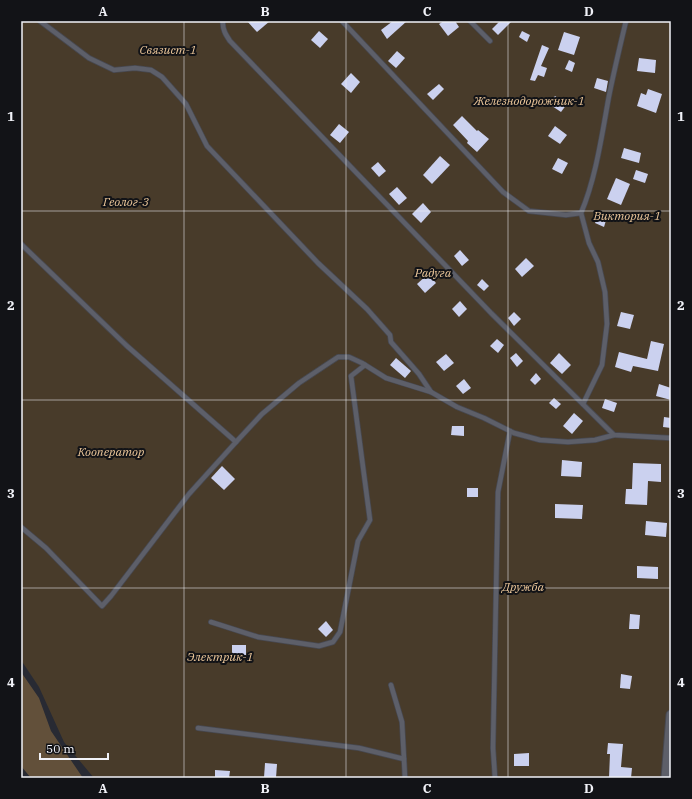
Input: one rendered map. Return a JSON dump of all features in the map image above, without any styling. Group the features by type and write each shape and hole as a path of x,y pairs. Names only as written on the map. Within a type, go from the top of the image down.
{"street":[{"path":"666,778 671,715"}],"lane":[{"path":"40,21 90,58 114,70 135,68 151,70 162,77 186,104 207,146 318,263 366,309 390,335 391,342 431,392"},
{"path":"223,21 225,34 230,42 491,313 614,435"},
{"path":"342,21 503,192 529,210 566,215 581,213"},
{"path":"470,21 490,41"},
{"path":"583,404 602,365 608,324 605,292 598,262 589,243 581,213 587,199 626,21"},
{"path":"21,244 127,346 236,442"},
{"path":"21,526 46,548 102,606 189,494 262,414 299,383 338,357 349,357 386,378 431,392 456,407 484,418 510,431 540,440 568,442 595,440 614,435 671,438"},
{"path":"211,622 258,636 319,646 333,642 340,632 358,541 370,520 351,376 365,365"},
{"path":"495,778 493,748 498,492 510,431"},
{"path":"391,685 402,722 405,778"},
{"path":"198,728 359,748 404,759"}],"green space":[{"path":"21,21 671,21 671,691 663,778 94,778 64,742 39,687 21,660"}],"shaded area":[{"path":"21,672 39,698 51,731 83,778 31,778 21,766"}],"building":[{"path":"247,21 270,21 257,32"},
{"path":"393,21 407,21 387,39 381,30"},
{"path":"444,21 455,21 459,27 448,36 439,24"},
{"path":"500,21 512,21 498,35 492,29"},
{"path":"319,31 328,39 320,48 311,40"},
{"path":"522,31 530,35 527,42 519,37"},
{"path":"564,32 580,37 574,55 558,50"},
{"path":"542,45 549,48 541,66 547,68 544,77 538,75 535,81 530,80"},
{"path":"397,51 405,58 396,68 388,61"},
{"path":"639,58 656,60 655,73 637,71"},
{"path":"569,60 575,63 572,72 565,69"},
{"path":"351,73 360,82 351,93 341,84"},
{"path":"597,78 608,81 606,92 594,88"},
{"path":"439,84 444,89 433,100 427,94"},
{"path":"648,89 662,94 656,113 637,106 641,93 646,95"},
{"path":"555,96 567,104 561,112 549,104"},
{"path":"462,116 477,131 478,130 489,139 477,152 467,143 468,141 453,125"},
{"path":"339,124 349,132 340,143 330,135"},
{"path":"555,126 567,135 560,144 548,136"},
{"path":"624,148 641,153 639,163 621,158"},
{"path":"440,156 450,165 432,184 423,175"},
{"path":"558,158 568,163 562,174 552,169"},
{"path":"378,162 386,171 379,177 371,168"},
{"path":"636,170 648,174 645,183 633,179"},
{"path":"616,178 630,184 621,205 607,199"},
{"path":"397,187 407,198 399,205 389,194"},
{"path":"423,203 431,212 421,223 412,214"},
{"path":"599,214 607,217 604,227 595,223"},
{"path":"460,250 469,260 462,266 454,256"},
{"path":"526,258 534,266 522,277 515,269"},
{"path":"428,274 436,283 425,293 417,284"},
{"path":"482,279 489,286 484,291 477,285"},
{"path":"460,301 467,309 459,317 452,309"},
{"path":"514,312 521,319 514,326 508,318"},
{"path":"621,312 634,315 630,329 617,326"},
{"path":"497,339 504,345 498,353 490,346"},
{"path":"651,341 664,344 658,371 633,366 631,372 615,367 619,352 647,359"},
{"path":"516,353 523,361 517,367 510,358"},
{"path":"559,353 571,365 562,374 550,363"},
{"path":"446,354 454,363 444,371 436,362"},
{"path":"396,358 411,371 405,378 390,365"},
{"path":"536,373 541,379 535,385 530,380"},
{"path":"464,379 471,388 463,394 456,386"},
{"path":"659,384 671,388 671,400 656,396"},
{"path":"554,398 561,404 556,409 549,403"},
{"path":"605,399 617,403 614,412 602,408"},
{"path":"574,413 583,421 572,434 563,426"},
{"path":"664,417 671,418 671,428 663,427"},
{"path":"452,426 464,426 464,436 451,435"},
{"path":"562,460 582,462 581,477 561,476"},
{"path":"633,463 661,464 661,482 648,481 647,505 625,504 626,489 632,489"},
{"path":"222,466 235,479 224,490 211,478"},
{"path":"467,488 478,488 478,497 467,497"},
{"path":"555,504 583,505 582,519 555,518"},
{"path":"646,521 667,523 666,537 645,535"},
{"path":"637,566 658,567 658,579 637,578"},
{"path":"630,614 640,615 639,629 629,629"},
{"path":"326,621 333,630 326,637 318,629"},
{"path":"232,645 246,645 246,655 232,655"},
{"path":"621,674 632,676 630,689 620,688"},
{"path":"608,743 623,744 621,767 632,768 631,778 609,778 610,754 607,754"},
{"path":"529,753 529,766 514,766 514,754"},
{"path":"265,763 277,764 276,778 264,778"},
{"path":"215,770 230,771 229,778 215,778"}],"park label":[{"name":"Связист-1","path":"168,49"},
{"name":"Железнодорожник-1","path":"529,100"},
{"name":"Геолог-3","path":"126,201"},
{"name":"Виктория-1","path":"627,215"},
{"name":"Радуга","path":"433,272"},
{"name":"Кооператор","path":"111,451"},
{"name":"Дружба","path":"523,586"},
{"name":"Электрик-1","path":"220,656"}]}
